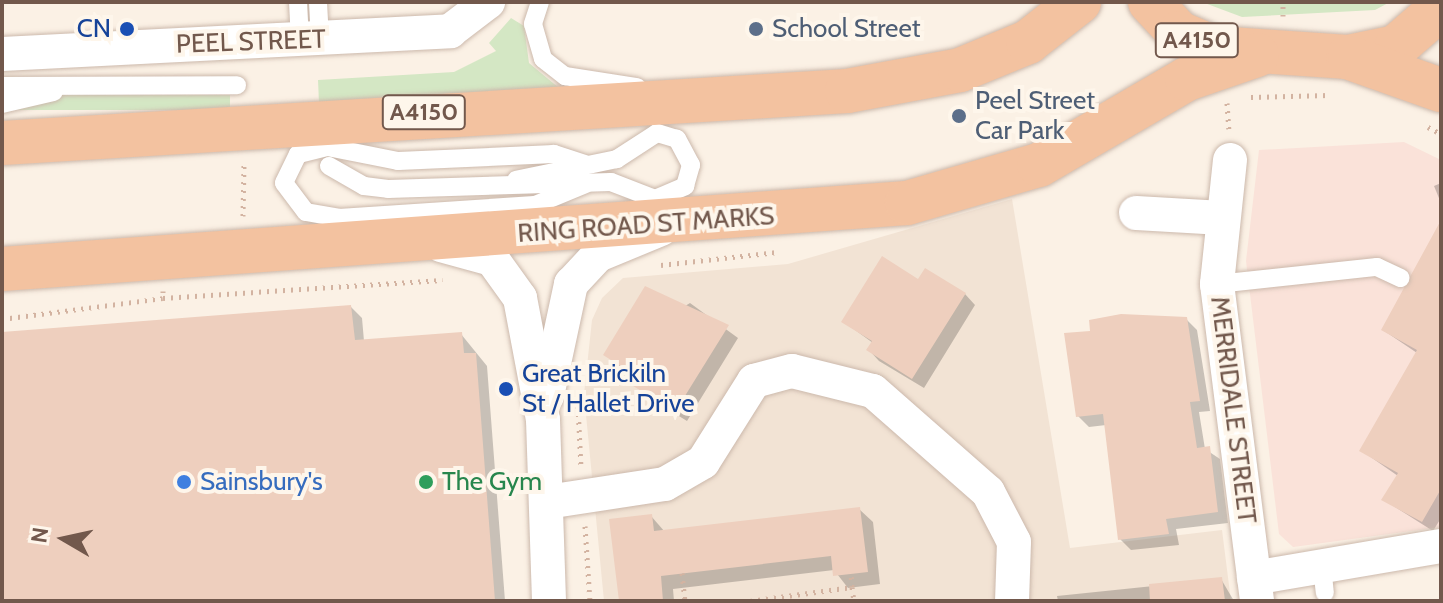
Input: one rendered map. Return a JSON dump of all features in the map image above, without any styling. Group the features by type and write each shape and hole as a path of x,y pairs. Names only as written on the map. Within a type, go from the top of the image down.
{"highway":[{"name":"A4150","path":"2,143 696,97 847,91 960,70 1028,42 1079,2"},
{"name":"A4150","path":"1150,2 1179,33 1257,55 1348,57 1396,47 1441,8"},
{"name":"RING ROAD ST MARKS","path":"2,269 162,278 401,240 672,224 907,203 985,185 1096,137 1187,79 1257,55"},
{"path":"1348,57 1441,90"}],"street":[{"name":"PEEL STREET","path":"2,54 310,41 450,31 488,2"},
{"name":"MERRIDALE STREET","path":"1230,160 1217,284 1256,590"},
{"path":"1136,213 1223,218"},
{"path":"543,420 571,284 598,255 672,224"},
{"path":"401,240 480,252 509,276 524,315 543,420 549,601"},
{"path":"547,502 665,484 703,462 754,381 792,371 860,387 911,417 988,492 1014,542 1012,601"},
{"path":"1256,590 1324,580 1441,546"}],"lane":[{"path":"298,2 310,41"},
{"path":"310,41 318,2"},
{"path":"540,2 536,44 565,76 696,97"},
{"path":"2,86 60,90 198,80 237,85"},
{"path":"2,104 60,90"},
{"path":"329,166 364,186 388,189 516,180 625,184 666,198 685,186 691,165 677,139 657,133 617,159 516,180"},
{"path":"585,164 554,154 398,161 327,147 298,154 284,183 306,212 339,218 535,205 586,184"},
{"path":"1217,284 1377,267 1401,278"}],"path":[{"path":"1283,2 1283,16"},
{"path":"1230,160 1227,98 1282,96"},
{"path":"2,319 162,278 457,282"},
{"path":"577,398 590,601"},
{"path":"682,573 685,601"},
{"path":"851,574 854,601"},
{"path":"750,601 784,599 852,587"}],"shaded area":[{"path":"1404,142 1441,160 1441,527 1293,547 1279,534 1246,261 1259,150"},
{"path":"1012,199 1070,548 1222,530 1231,601 604,601 584,394 592,320 602,298 623,278 788,264"}],"green space":[{"path":"1202,2 1390,2 1375,10 1242,17"},
{"path":"511,18 524,26 529,63 559,88 319,103 318,80 454,72 496,51 489,43"},
{"path":"2,95 230,95 230,110 2,110"}],"building":[{"path":"1441,220 1441,489 1422,522 1381,500 1398,473 1359,451 1417,350 1381,330"},
{"path":"882,256 918,279 925,268 966,293 912,379 866,350 872,341 841,322"},
{"path":"645,286 729,325 675,412 630,384 635,375 603,355"},
{"name":"Sainsbury's","path":"351,305 355,340 462,332 464,353 476,353 495,601 2,601 2,332"},
{"path":"1121,314 1187,317 1200,401 1190,402 1197,448 1210,446 1218,512 1166,519 1169,534 1118,540 1103,414 1076,417 1064,333 1090,331 1089,320"},
{"path":"860,507 868,572 833,576 831,556 661,576 663,601 619,601 609,519 652,514 654,531"},
{"path":"1222,577 1225,601 1150,601 1149,584"}],"place":[{"name":"CN","path":"127,29"},
{"name":"School Street","path":"756,29"},
{"name":"Peel Street Car Park","path":"959,116"},
{"name":"Great Brickiln St / Hallet Drive","path":"506,389"},
{"name":"Sainsbury's","path":"184,482"},
{"name":"The Gym","path":"426,482"}]}
